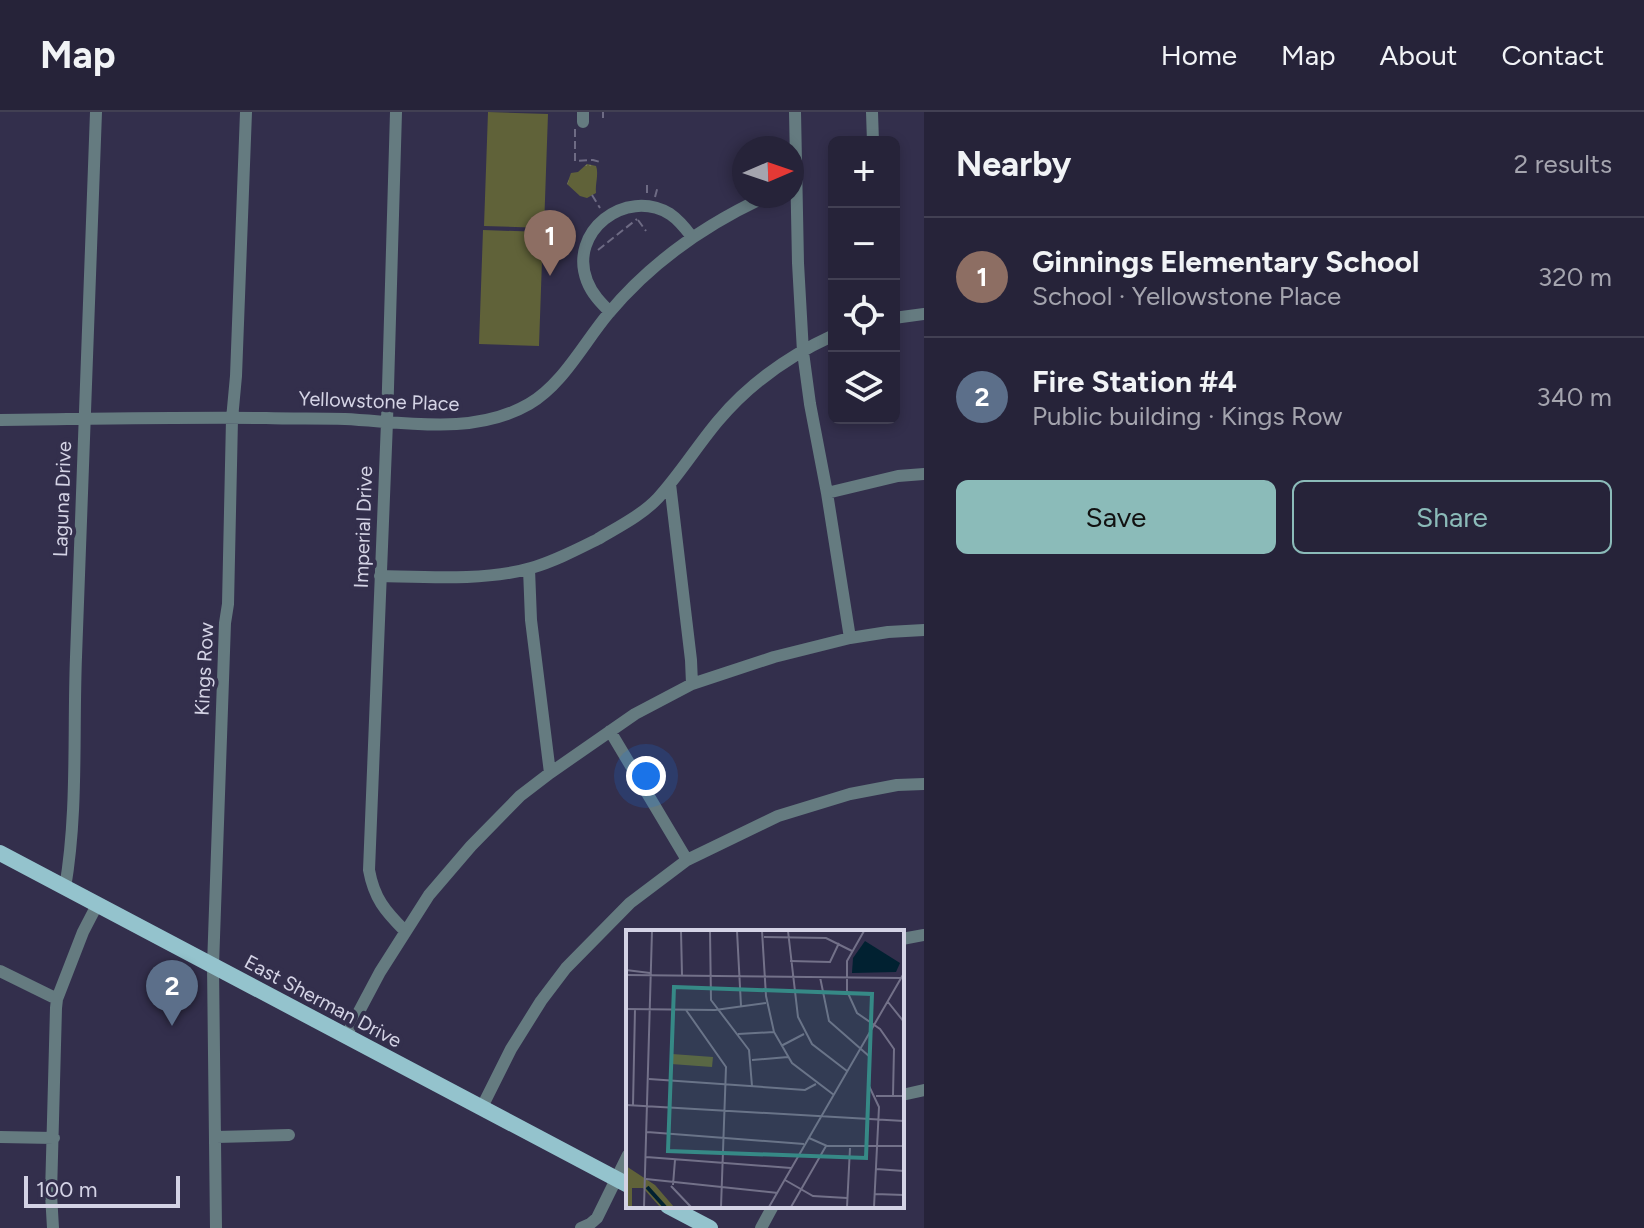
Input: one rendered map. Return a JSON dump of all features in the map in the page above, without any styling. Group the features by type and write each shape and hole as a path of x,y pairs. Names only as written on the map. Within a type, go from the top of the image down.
{"main road":[{"name":"East Sherman Drive","path":"0,853 622,1182"},
{"path":"672,1208 710,1228"}],"street":[{"name":"Laguna Drive","path":"65,888 71,839 96,112"},
{"name":"Kings Row","path":"216,1228 213,966 246,112"},
{"name":"Imperial Drive","path":"396,112 369,870 385,911 405,931"},
{"path":"795,112 795,136"},
{"path":"872,112 873,136"},
{"path":"610,312 595,296 586,279 584,260 589,239 600,222 633,206 654,207 668,213 692,237"},
{"name":"Yellowstone Place","path":"0,420 341,419 444,424 475,423 501,416 529,404 546,392 610,312 660,261 692,237 741,208"},
{"path":"796,208 803,352 850,638"},
{"path":"900,317 924,314"},
{"path":"380,576 488,575 529,569 562,558 611,532 647,508 748,388 777,366 828,338"},
{"path":"827,493 898,476 924,474"},
{"path":"670,484 692,684"},
{"path":"529,569 531,620 550,773"},
{"path":"346,1036 380,972 429,895 520,796 550,773 635,714 692,684 774,657 850,638 924,630"},
{"path":"610,731 687,860"},
{"path":"482,1107 511,1049 566,968 630,903 687,860 778,816 850,794 897,785 924,784"},
{"path":"53,1228 51,1194 57,999 97,905"},
{"path":"904,939 924,935"},
{"path":"0,971 57,999"},
{"path":"904,1095 924,1090"},
{"path":"216,1137 289,1135"},
{"path":"0,1137 54,1138"},
{"path":"581,1228 597,1218 622,1182"},
{"path":"761,1228 772,1208"}],"path":[{"path":"603,112 603,118"},
{"path":"580,119 575,161 600,162"},
{"path":"647,185 647,199"},
{"path":"654,200 658,186"},
{"path":"592,195 602,211"},
{"path":"584,260 637,219 646,231"},
{"path":"173,984 173,1005"},
{"path":"155,998 173,998"}],"green space":[{"path":"488,112 548,114 544,228 484,226"},
{"path":"587,164 596,166 597,172 596,193 587,198 567,184 571,173 578,172"},
{"path":"483,230 543,232 539,346 479,344"}],"place":[{"name":"Ginnings Elementary School","path":"550,276"},
{"name":"Fire Station #4","path":"172,1026"}]}
